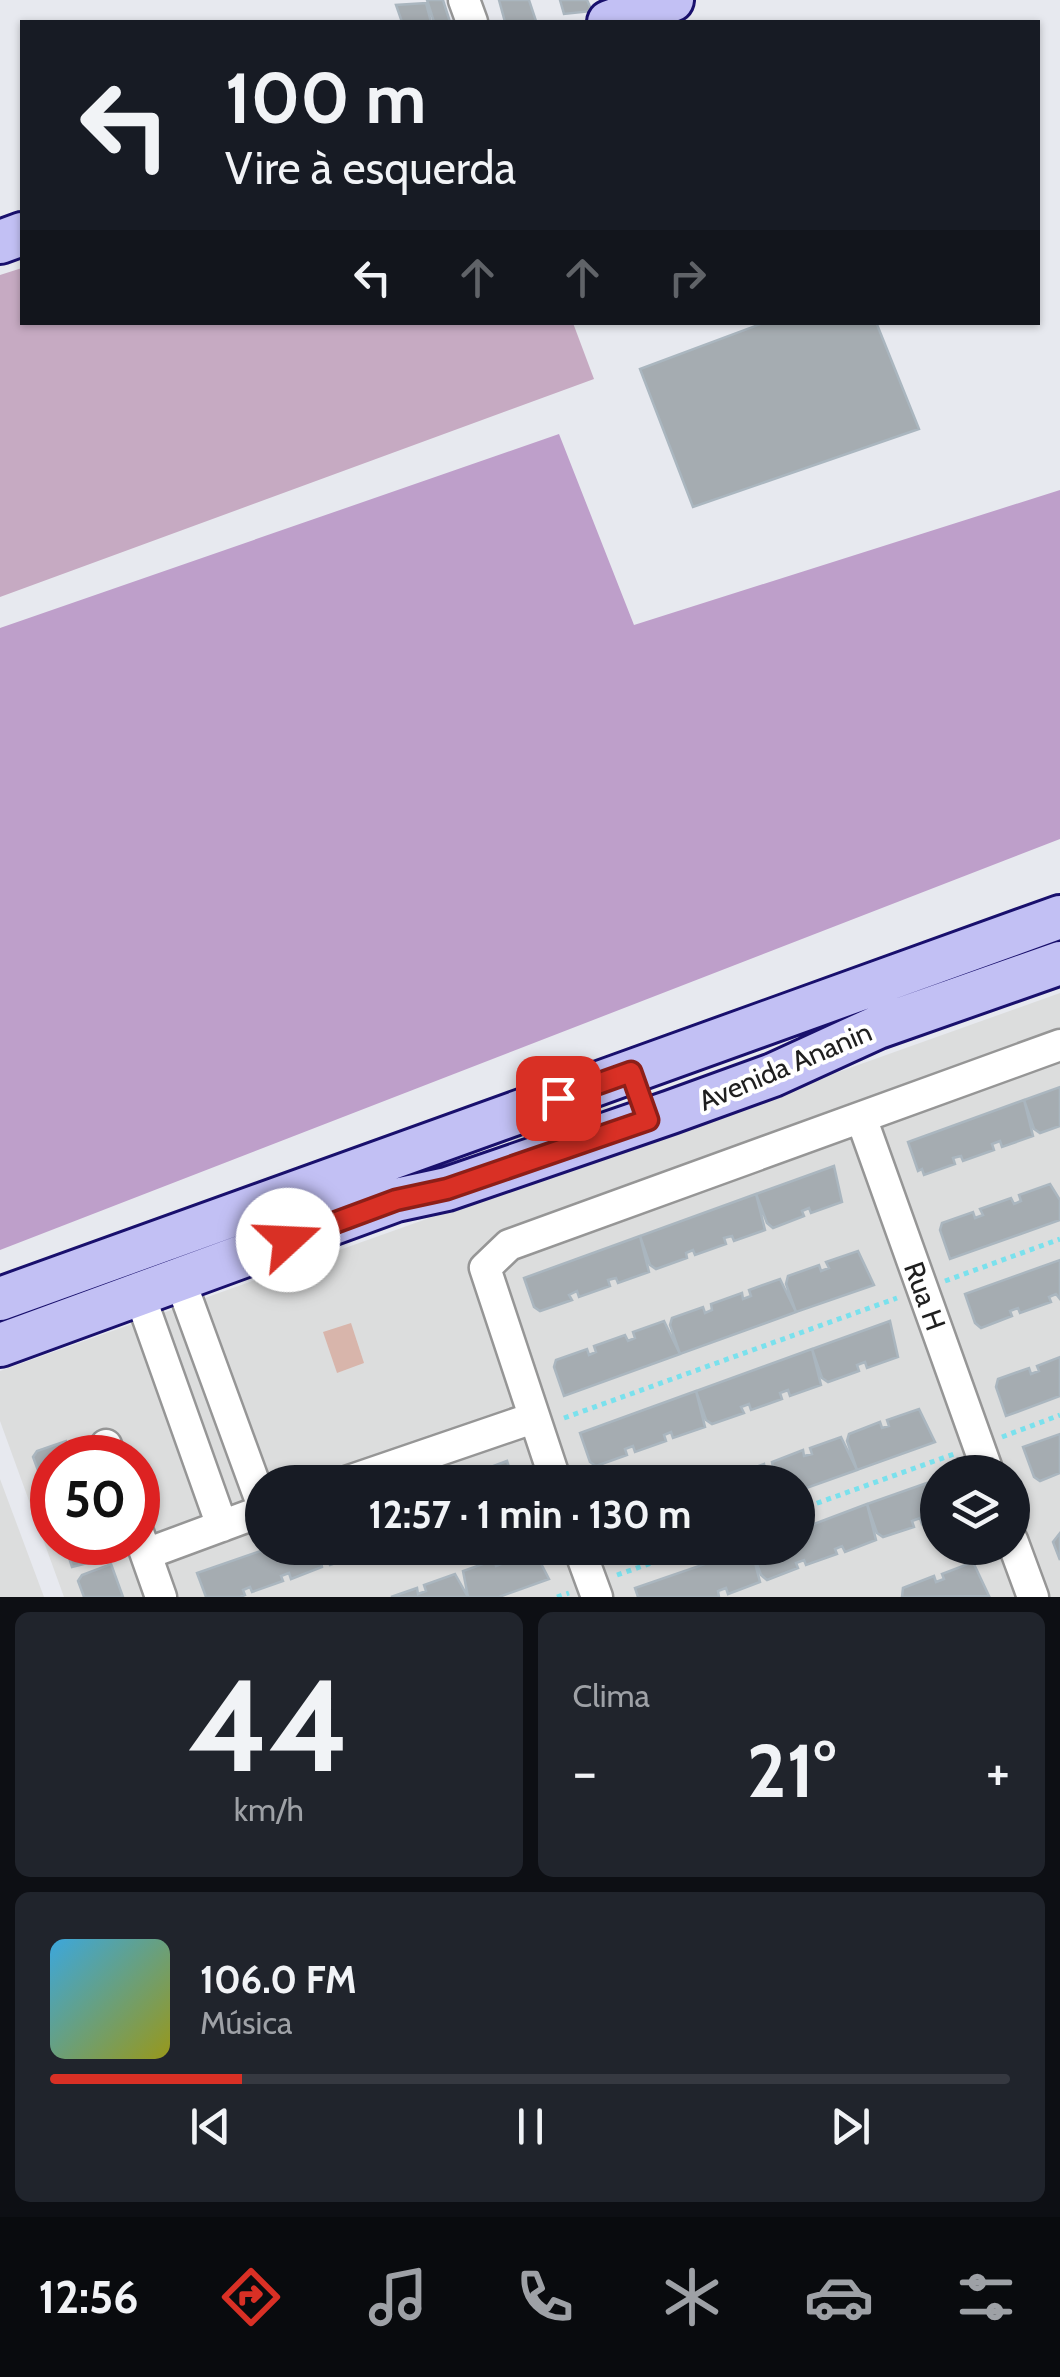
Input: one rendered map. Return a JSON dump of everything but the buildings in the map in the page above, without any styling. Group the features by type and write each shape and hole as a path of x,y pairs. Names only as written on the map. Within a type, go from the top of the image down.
{"main road":[{"path":"615,20 672,0"},
{"name":"Avenida Ananin","path":"0,1299 1060,917"},
{"name":"Avenida Ananin","path":"0,1344 396,1200 447,1189 648,1120 772,1074 878,1027 1060,963"},
{"path":"631,1072 648,1120"}],"street":[{"path":"550,1465 485,1268 492,1257 509,1245 1060,1046"},
{"name":"Rua H","path":"862,1120 983,1455"},
{"path":"180,1280 247,1465"},
{"path":"138,1292 222,1526"},
{"path":"400,1465 535,1423"},
{"path":"160,1539 222,1526 245,1516"},
{"path":"150,1565 162,1597"},
{"path":"586,1565 595,1590"},
{"path":"1021,1565 1032,1597"}],"path":[{"path":"535,1423 1060,1239"},
{"path":"991,1455 1060,1416"},
{"path":"815,1505 920,1477"},
{"path":"557,1597 595,1590 654,1565"}],"shaded area":[{"path":"20,269 20,325 574,325 594,379 0,597 0,275"},
{"path":"559,434 634,625 1060,490 1060,839 0,1250 0,628"},
{"path":"1060,993 1060,1597 64,1597 52,1565 160,1565 160,1435 30,1435 30,1504 0,1421 0,1371"},
{"path":"351,1323 364,1363 337,1373 323,1332"},
{"path":"0,1479 44,1597 0,1597"}],"route":[{"path":"288,1240 396,1200 447,1189 648,1120 631,1072 558,1098"}]}
